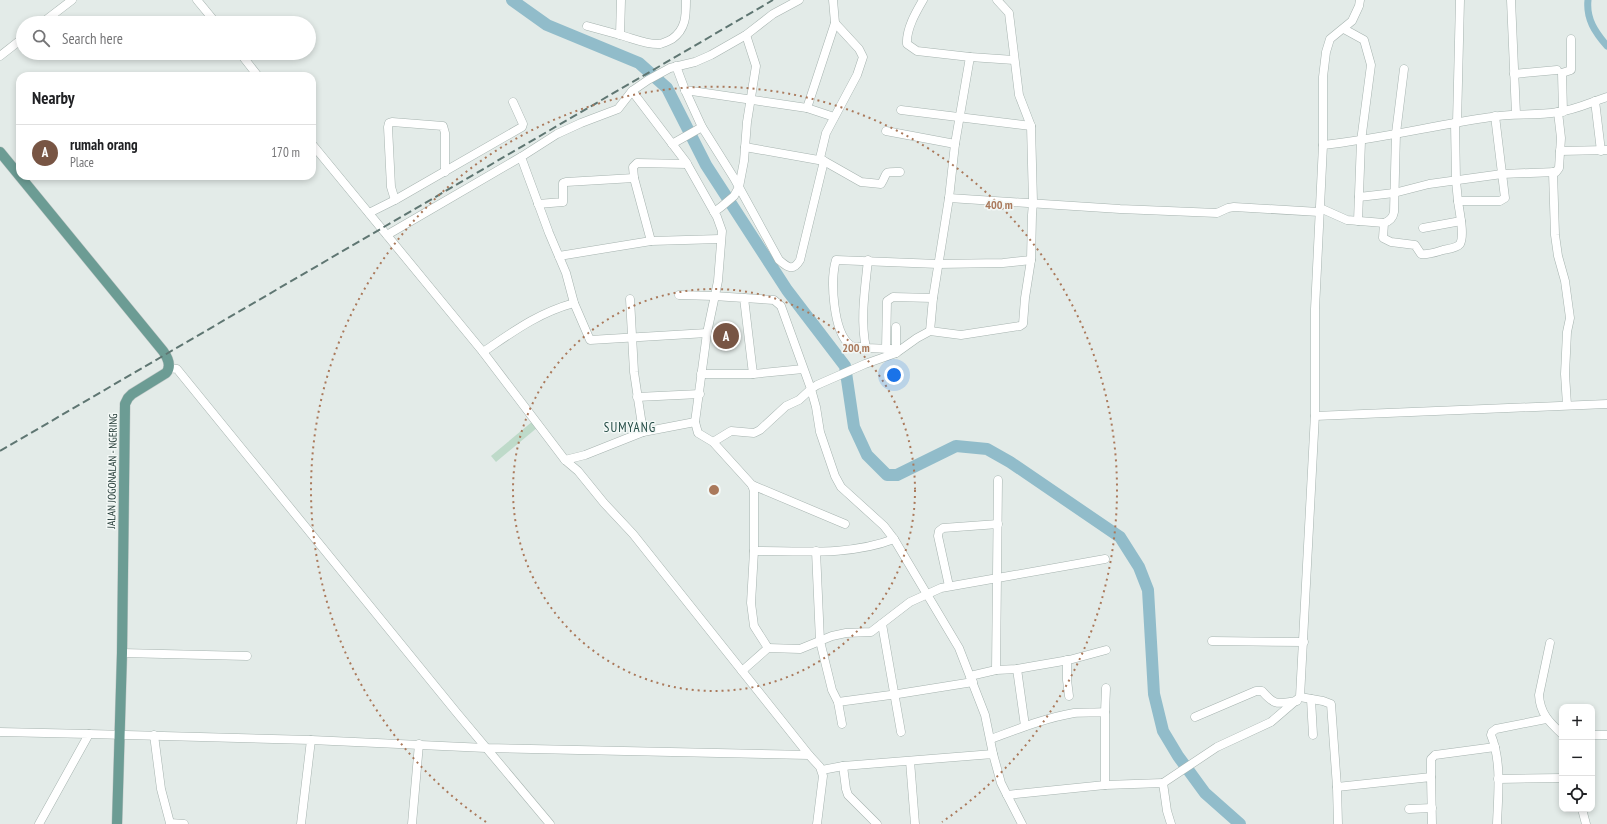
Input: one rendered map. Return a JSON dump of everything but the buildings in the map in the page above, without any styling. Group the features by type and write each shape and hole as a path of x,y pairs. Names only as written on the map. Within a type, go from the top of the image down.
{"main road":[{"path":"0,152 16,172"},
{"path":"23,180 163,351 168,360 169,368"},
{"name":"JALAN JOGONALAN - NGERING","path":"117,824 122,653 125,404 132,394 166,373 169,368"}],"street":[{"path":"51,16 72,0"},
{"path":"197,0 210,16"},
{"path":"620,35 622,0"},
{"path":"587,26 661,44 667,42 678,34 684,26 686,0"},
{"path":"387,235 521,157 557,134 581,123 618,110 632,91 648,80 673,67 695,62 711,55 746,35 774,14 799,0"},
{"path":"807,108 835,23 833,0"},
{"path":"923,0 916,11 909,30 907,44 917,51 1014,60"},
{"path":"712,442 731,431 754,433 760,430 786,406 800,400 814,387 865,364 895,353 930,331 961,335 1023,324 1024,298 1031,260 1033,202 1031,126 1019,96 1009,13 997,0"},
{"path":"1007,795 1105,785 1163,783 1200,758 1245,733 1271,722 1299,699 1304,642 1315,416 1315,309 1323,145 1323,77 1326,52 1330,39 1352,21 1359,6 1360,0"},
{"path":"1384,223 1383,238 1388,242 1415,245 1422,254 1457,246 1460,243 1461,221 1456,181 1456,123 1460,0"},
{"path":"1511,0 1516,114"},
{"path":"835,23 859,49 864,57 857,75 826,133 820,158 861,182 881,184 887,172 900,172"},
{"path":"1344,29 1364,40 1370,65 1361,141 1358,221"},
{"path":"714,212 734,196 739,187 744,161 750,99 756,66 746,35"},
{"path":"1359,197 1394,192 1429,184 1502,174 1556,172 1559,168 1561,138 1562,73 1571,70 1571,39"},
{"path":"0,56 16,43"},
{"path":"930,331 933,298 949,198 955,144 970,57"},
{"path":"245,60 255,72"},
{"path":"673,67 685,90 701,128 739,187 779,260 786,266 792,268 797,266 800,260 824,161"},
{"path":"949,198 1033,202 1120,209 1217,213 1234,207 1319,210 1347,220 1384,223 1393,217 1394,212 1396,133 1404,69"},
{"path":"1514,74 1556,70"},
{"path":"685,90 807,108 834,117"},
{"path":"632,91 674,143 714,212 722,231 720,239 718,281 707,333 701,374 700,394 694,422 698,433 712,442 752,485 845,524"},
{"path":"1323,145 1361,141 1396,133 1495,116 1561,112 1607,97"},
{"path":"1560,151 1604,150 1595,101"},
{"path":"369,213 445,172 522,127 523,124 513,102"},
{"path":"901,110 1031,126"},
{"path":"1458,201 1503,200 1505,198 1506,193 1502,174 1495,116"},
{"path":"395,200 391,187 389,123 444,126 445,172"},
{"path":"674,143 701,128"},
{"path":"886,131 955,144"},
{"path":"745,146 824,161"},
{"path":"316,149 483,352 564,460 575,469 633,534 822,770 823,778 817,824"},
{"path":"521,157 559,256 574,303 590,340 707,333"},
{"path":"651,241 634,178 633,167 637,163 687,164"},
{"path":"1553,172 1558,256 1565,281 1570,318 1567,332 1565,374 1567,404"},
{"path":"538,204 563,202 562,186 563,183 566,182 598,182 634,178"},
{"path":"1423,228 1461,221"},
{"path":"559,256 651,241 720,239"},
{"path":"895,353 894,350 855,347 849,344 842,333 836,314 833,286 836,260 868,260 938,264 1003,263 1031,260"},
{"path":"866,347 864,295 868,260"},
{"path":"678,295 774,300 781,306 803,369 814,387 820,432 835,476 841,487 884,526 894,539 906,563 927,594 959,648 985,715 1001,783 1020,824"},
{"path":"744,298 753,374"},
{"path":"886,349 887,301 889,298 933,298"},
{"path":"630,299 631,337 637,397 643,432"},
{"path":"483,352 531,319 555,308 574,303"},
{"path":"895,353 896,327"},
{"path":"169,368 177,369 486,748 550,824"},
{"path":"701,374 753,374 803,369"},
{"path":"637,397 700,394"},
{"path":"1315,416 1567,404 1607,404"},
{"path":"564,460 586,455 643,432 694,422"},
{"path":"996,670 998,480"},
{"path":"752,485 754,491 754,550 751,603 752,619 754,626 768,648"},
{"path":"949,586 938,536 939,531 943,528 998,524"},
{"path":"754,550 816,551 862,549 894,539"},
{"path":"816,551 820,641 832,690 838,702 842,724"},
{"path":"742,671 768,648 800,649 832,636 846,633 871,632 910,602 949,586 1105,558"},
{"path":"882,624 901,732"},
{"path":"1212,641 1304,642"},
{"path":"1550,643 1539,695 1546,720 1559,731"},
{"path":"838,702 895,695 971,679 996,670 1017,669 1067,660 1106,650"},
{"path":"122,653 247,656"},
{"path":"1067,660 1066,680 1069,696"},
{"path":"1017,669 1025,726"},
{"path":"1105,785 1106,688"},
{"path":"1195,718 1256,691 1262,691 1269,699 1276,703 1299,699 1330,702 1332,705 1338,824"},
{"path":"1311,699 1313,735"},
{"path":"991,739 1025,726 1049,719 1075,713 1105,712"},
{"path":"1497,824 1498,779 1495,747 1491,736 1494,730 1546,720"},
{"path":"0,732 311,740 486,748 809,755"},
{"path":"39,824 89,734"},
{"path":"154,735 161,789 170,823 184,824"},
{"path":"1595,735 1607,735"},
{"path":"301,824 311,740"},
{"path":"412,824 419,744"},
{"path":"1432,824 1431,759 1435,755 1495,747"},
{"path":"822,770 844,766 993,754"},
{"path":"910,761 915,824"},
{"path":"844,766 848,795 877,824"},
{"path":"1337,787 1431,777"},
{"path":"1498,779 1559,778"},
{"path":"1163,783 1167,811 1171,824"},
{"path":"1409,809 1432,808"},
{"path":"1583,812 1586,824"}],"green space":[{"path":"533,421 538,427 496,462 491,456"}],"waterway":[{"path":"512,0 547,25 639,63 667,88 706,165 787,290 845,366 854,427 867,455 887,475 897,475 956,446 987,449 1010,462 1120,537 1139,567 1148,590 1154,694 1163,731 1178,756 1205,793 1240,824"},
{"path":"1588,0 1588,13 1592,25 1607,46"}],"railway":[{"path":"0,451 773,0"}],"place":[{"name":"rumah orang","path":"726,336"}],"district":[{"name":"SUMYANG","path":"630,427"}]}
